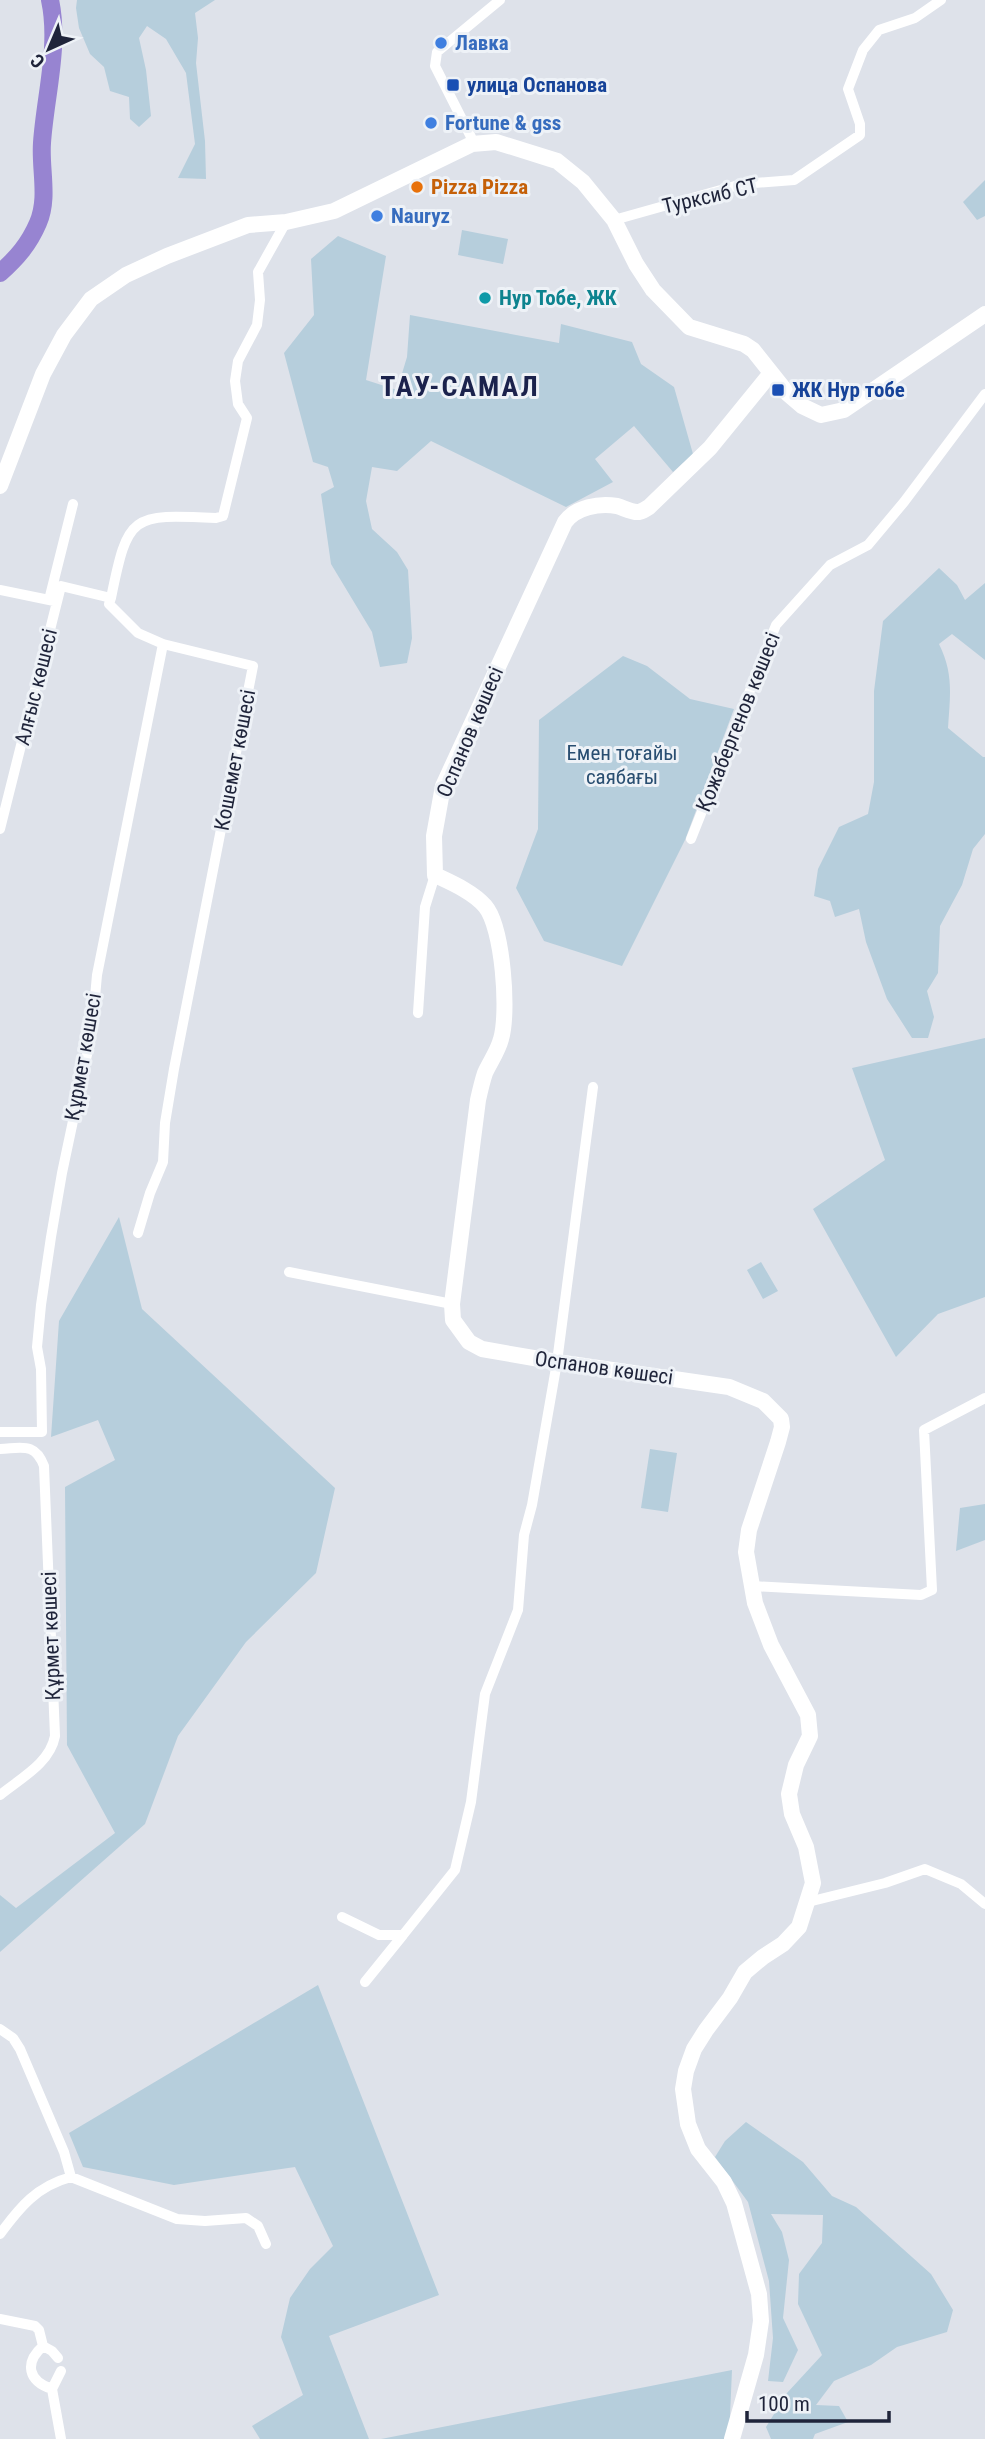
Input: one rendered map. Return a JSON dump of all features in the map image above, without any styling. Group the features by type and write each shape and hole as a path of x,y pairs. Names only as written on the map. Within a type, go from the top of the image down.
{"street":[{"path":"472,144 435,66 437,52 500,0"},
{"name":"Турксиб СТ","path":"614,220 743,184 794,180 860,135 860,124 848,89 863,50 879,30 915,18 941,0"},
{"path":"0,486 43,374 64,334 91,299 126,275 167,256 248,225 286,222 334,211 458,148 472,144 496,142 557,161 583,183 614,220 636,264 653,290 670,309 689,327 744,344 753,350 802,406 821,415 844,410 985,314"},
{"path":"111,598 118,560 129,532 141,521 163,515 216,518 223,516 247,418 238,404 234,381 238,361 257,326 260,300 258,272 286,222"},
{"name":"Оспанов көшесі","path":"732,2439 756,2355 761,2320 759,2294 734,2203 724,2182 698,2149 688,2124 683,2090 694,2049 745,1972 783,1944 799,1927 813,1883 806,1847 792,1814 789,1794 796,1765 810,1736 808,1715 771,1645 755,1603 746,1552 749,1530 782,1427 781,1419 763,1401 729,1387 482,1349 469,1342 453,1320 452,1304 478,1100 484,1076 502,1038 506,992 495,929 486,907 470,894 435,875 434,836 443,786 565,522 575,512 601,505 636,512 642,512 649,507 710,448 771,373"},
{"name":"Қожабергенов көшесі","path":"691,839 776,625 830,565 868,545 904,502 985,394"},
{"name":"Алғыс көшесі","path":"0,830 73,504"},
{"name":"Алғыс көшесі","path":"53,601 61,586 111,598"},
{"path":"0,590 53,601"},
{"name":"Кошемет көшесі","path":"111,598 109,604 138,633 163,644 253,666 174,1069 165,1124 163,1162 138,1233"},
{"name":"Құрмет көшесі","path":"0,1432 42,1432 41,1368 37,1347 49,1251 62,1173 92,1031 97,975 163,644"},
{"path":"418,1013 425,907 435,875"},
{"path":"365,1982 455,1870 471,1802 485,1694 518,1610 524,1535 532,1505 557,1362 593,1087"},
{"path":"289,1272 452,1304"},
{"path":"752,1586 920,1595 932,1590 924,1430 985,1398"},
{"name":"Құрмет көшесі","path":"0,1449 30,1448 39,1453 44,1466 55,1736 52,1750 43,1760 0,1795"},
{"path":"808,1902 885,1883 925,1869 961,1884 985,1904"},
{"path":"342,1917 379,1935 403,1935"},
{"path":"0,2029 13,2038 20,2049 64,2152 71,2178"},
{"path":"0,2234 23,2203 61,2180 71,2178 177,2219 197,2221 246,2218 258,2226 266,2244"},
{"path":"0,2319 35,2326 39,2330 43,2346 58,2358"},
{"path":"43,2346 31,2362 32,2372 36,2381 52,2389"},
{"path":"61,2371 52,2389 61,2439"}],"green space":[{"path":"77,0 215,0 195,13 198,38 196,63 205,141 206,179 178,178 195,144 186,73 166,39 147,26 139,38 151,116 139,127 130,119 129,97 110,91 104,67 90,54 79,28"},
{"path":"985,180 985,216 977,220 963,202"},
{"path":"462,230 508,239 503,264 458,255"},
{"path":"338,236 386,256 366,380 397,390 407,357 410,315 559,343 561,324 632,342 641,364 674,387 693,454 673,472 634,426 595,459 613,482 566,507 431,441 397,471 372,467 366,501 372,529 397,552 408,570 412,638 407,663 380,667 372,632 331,564 321,494 334,487 328,467 313,462 284,353 314,315 311,259"},
{"path":"939,568 957,585 965,600 985,583 985,660 952,634 939,644 949,675 948,728 985,757 985,834 973,849 962,885 940,926 938,973 927,991 934,1017 928,1038 912,1038 887,999 866,942 859,909 835,917 830,901 814,896 818,869 839,827 868,814 874,782 874,691 883,621"},
{"name":"Емен тоғайы саябағы","path":"623,656 647,666 690,699 734,709 685,840 622,966 544,941 516,888 538,829 539,720"},
{"path":"985,1038 985,1297 938,1314 896,1357 813,1209 885,1160 852,1068"},
{"path":"119,1217 142,1309 335,1488 316,1573 246,1642 178,1736 145,1824 0,1952 0,1895 16,1908 115,1833 67,1745 65,1487 115,1460 98,1420 51,1437 59,1321"},
{"path":"761,1262 778,1291 763,1299 747,1270"},
{"path":"650,1449 677,1453 668,1512 641,1508"},
{"path":"985,1504 985,1540 956,1551 960,1508"},
{"path":"318,1985 439,2295 329,2336 369,2439 260,2439 252,2426 303,2395 281,2337 290,2298 310,2269 333,2246 295,2167 174,2185 83,2167 69,2133"},
{"path":"746,2122 803,2162 832,2196 856,2207 931,2274 953,2310 947,2332 897,2347 871,2365 834,2381 816,2405 839,2406 848,2422 815,2434 813,2439 771,2439 766,2427 787,2393 822,2355 798,2304 799,2274 822,2243 823,2215 771,2214 782,2232 789,2260 783,2318 798,2350 783,2382 768,2381 773,2338 769,2281 748,2202 715,2157 725,2141"},
{"path":"732,2370 729,2439 381,2439"}],"waterway":[{"path":"0,273 27,244 43,204 42,143 53,53 50,0"}],"place":[{"name":"Лавка","path":"441,43"},
{"name":"улица Оспанова","path":"453,85"},
{"name":"Fortune & gss","path":"431,123"},
{"name":"Pizza Pizza","path":"417,187"},
{"name":"Nauryz","path":"377,216"},
{"name":"Нур Тобе, ЖК","path":"485,298"},
{"name":"ЖК Нур тобе","path":"778,390"}],"district":[{"name":"ТАУ-САМАЛ","path":"460,386"}]}
